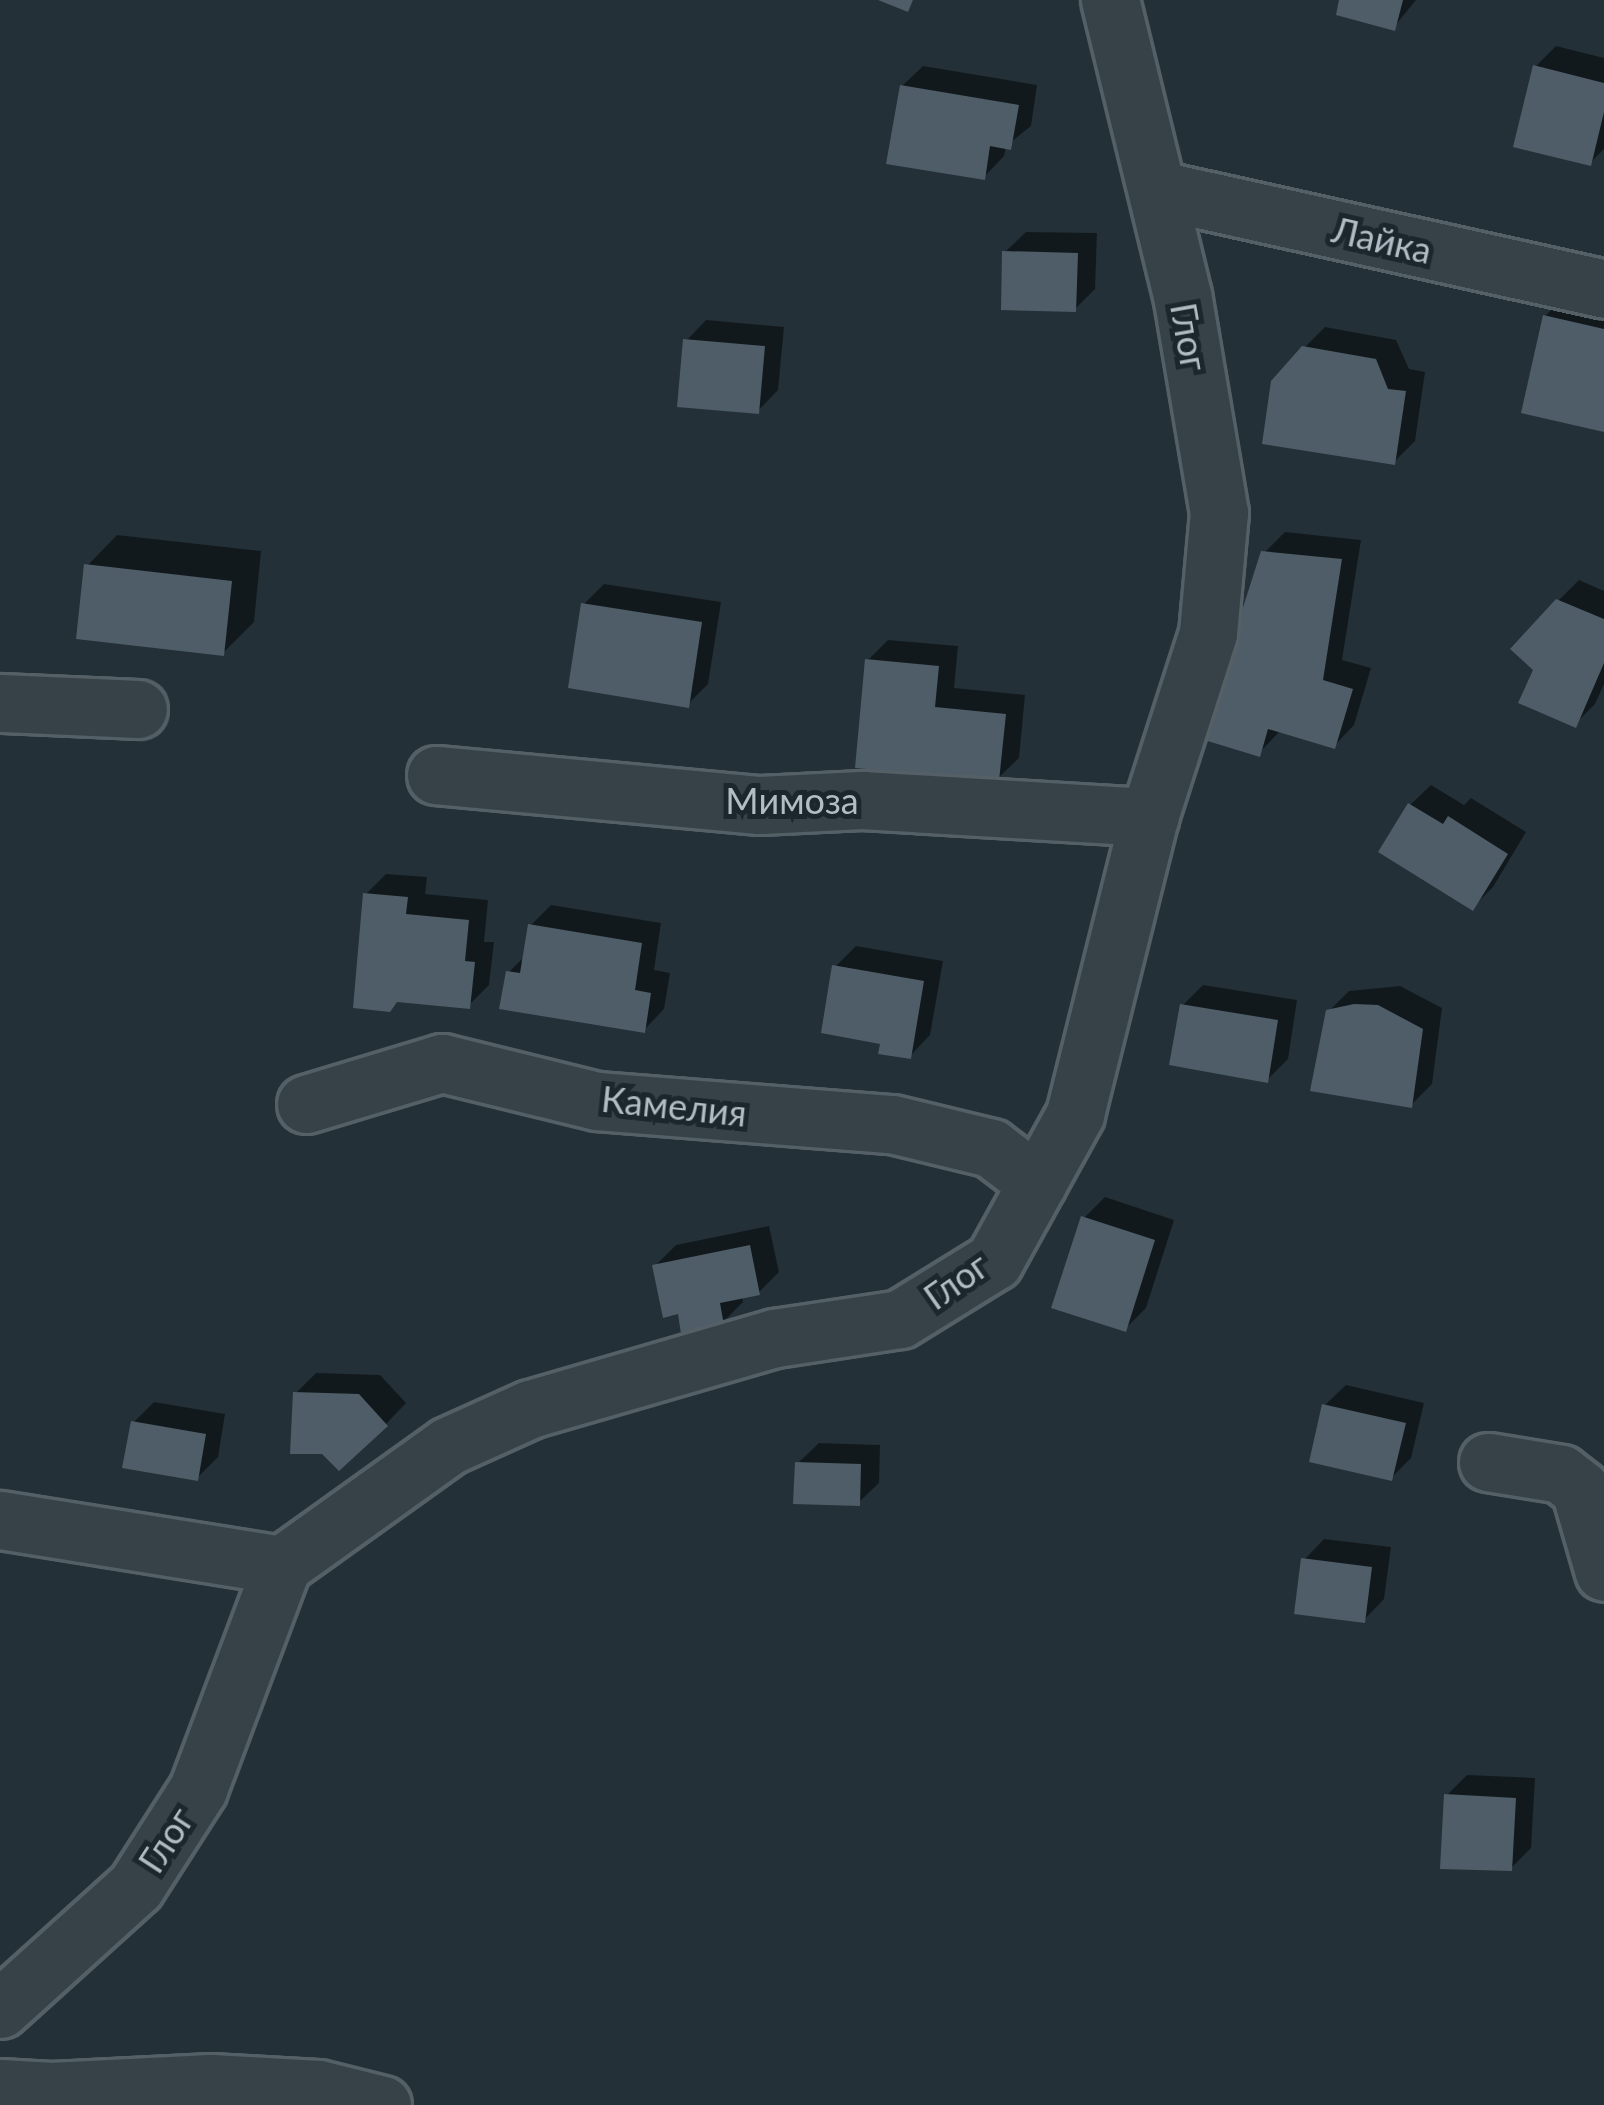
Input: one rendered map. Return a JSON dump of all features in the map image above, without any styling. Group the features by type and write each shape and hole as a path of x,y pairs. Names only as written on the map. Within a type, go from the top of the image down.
{"street":[{"name":"Глог","path":"0,2009 136,1886 186,1809 198,1789 282,1564 448,1446 530,1409 775,1338 900,1318 994,1261 1076,1114 1149,818 1208,633 1219,513 1160,190 1110,0"},
{"name":"Лайка","path":"1160,190 1604,289"},
{"path":"0,704 138,710"},
{"name":"Мимоза","path":"436,775 760,805 862,800 1149,818"},
{"name":"Камелия","path":"306,1105 442,1064 597,1101 892,1124 991,1148 1036,1183"},
{"path":"1489,1462 1561,1474 1580,1490 1604,1573"},
{"path":"0,1520 282,1564"},
{"path":"0,2088 51,2091 211,2083 318,2089 382,2105"}],"building":[{"path":"878,0 913,0 908,12"},
{"path":"1339,0 1403,0 1395,31 1336,15"},
{"path":"1533,65 1604,83 1604,112 1591,166 1513,147"},
{"path":"900,85 1019,105 1011,150 990,146 985,180 886,164"},
{"path":"1002,251 1078,253 1076,312 1001,310"},
{"path":"1543,315 1604,329 1604,432 1521,413"},
{"path":"683,339 765,346 759,414 677,407"},
{"path":"1302,346 1376,359 1388,389 1406,391 1395,465 1262,444 1271,381"},
{"path":"1261,551 1342,559 1323,680 1353,689 1335,749 1268,729 1260,757 1201,739"},
{"path":"84,564 232,581 224,656 76,639"},
{"path":"1556,599 1604,619 1604,663 1576,728 1518,703 1533,670 1510,649"},
{"path":"581,603 702,622 689,708 568,688"},
{"path":"865,659 939,666 935,707 1006,714 999,781 855,768"},
{"path":"1408,803 1443,824 1448,816 1508,854 1473,911 1378,852"},
{"path":"363,893 408,897 406,914 469,920 465,961 475,962 470,1009 397,1002 390,1012 353,1008"},
{"path":"528,924 642,943 635,990 651,993 645,1033 499,1009 506,971 520,973"},
{"path":"832,965 924,981 911,1059 878,1054 880,1044 821,1033"},
{"path":"1180,1004 1278,1020 1268,1083 1169,1065"},
{"path":"1378,1005 1423,1029 1412,1108 1310,1091 1326,1010"},
{"path":"1081,1216 1155,1240 1126,1332 1051,1308"},
{"path":"750,1245 760,1295 720,1303 724,1325 681,1334 678,1314 663,1318 652,1265"},
{"path":"293,1392 359,1394 388,1426 339,1471 322,1454 290,1454"},
{"path":"1322,1404 1406,1423 1392,1481 1309,1462"},
{"path":"131,1421 206,1434 198,1481 122,1468"},
{"path":"795,1462 861,1464 860,1506 793,1504"},
{"path":"1301,1558 1372,1567 1365,1623 1294,1614"},
{"path":"1444,1794 1516,1798 1512,1871 1440,1869"}]}
